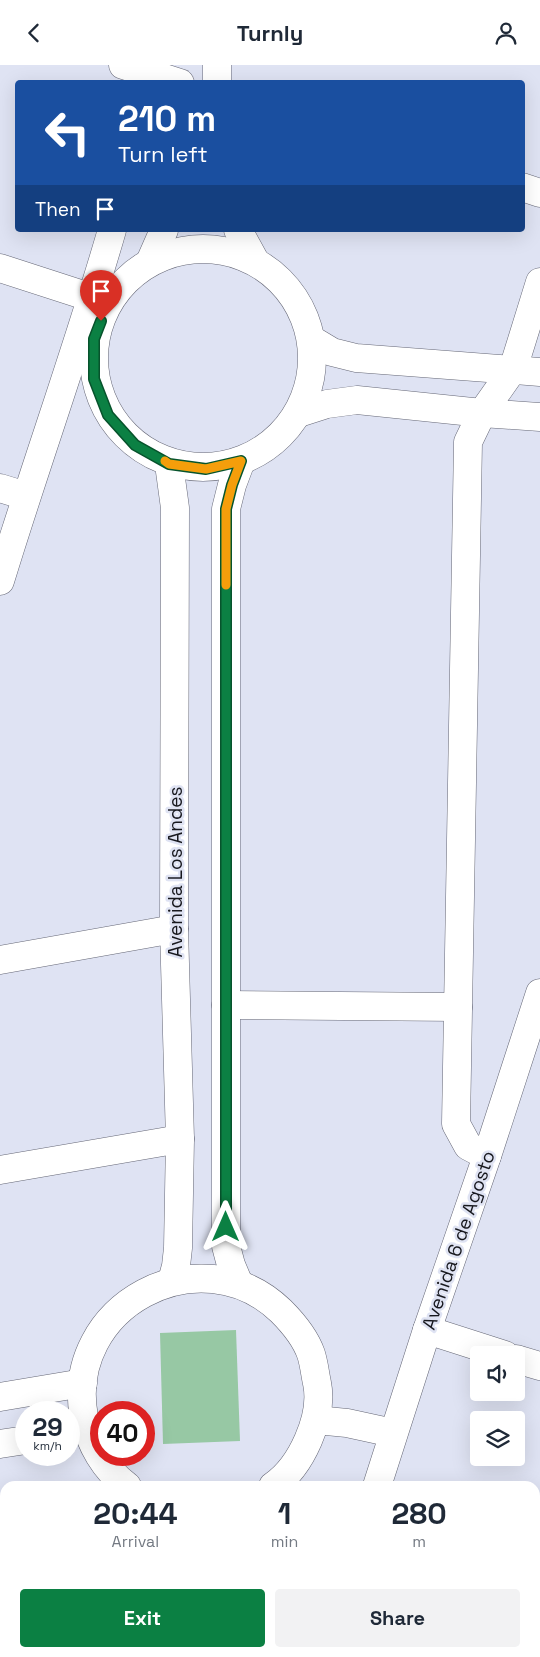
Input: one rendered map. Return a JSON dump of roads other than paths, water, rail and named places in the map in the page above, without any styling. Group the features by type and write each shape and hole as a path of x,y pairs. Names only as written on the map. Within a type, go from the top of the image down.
{"street":[{"path":"123,65 168,78"},
{"path":"217,65 217,80"},
{"path":"525,188 540,193"},
{"path":"0,581 26,496 100,300 119,287 133,273 150,262 176,252 203,249 230,252 255,261 282,282 302,309 312,341 312,378 298,413 274,442 241,461 206,469 169,464 135,445 108,415 94,379 94,339 100,300 112,232"},
{"path":"150,262 163,232"},
{"path":"239,232 255,261"},
{"path":"0,268 100,300"},
{"path":"487,1157 468,1146 456,1124 468,442 482,413 513,369 540,282"},
{"path":"312,341 332,352 356,358 540,371"},
{"path":"298,413 327,404 356,400 540,417"},
{"path":"239,1284 226,1246 226,509 241,461"},
{"name":"Avenida Los Andes","path":"169,464 175,508 174,929 180,1139 178,1248 172,1281"},
{"path":"0,487 26,496"},
{"path":"0,959 174,929"},
{"name":"Avenida 6 de Agosto","path":"379,1481 540,993"},
{"path":"226,1005 458,1007"},
{"path":"0,1170 180,1139"},
{"path":"80,1418 83,1383 89,1354 103,1329 122,1307 145,1291 172,1281 206,1278 239,1284 270,1300 294,1323 311,1353 318,1386 316,1420 303,1453 280,1481"},
{"path":"427,1330 477,1346"},
{"path":"525,1362 540,1366"},
{"path":"0,1397 83,1383"},
{"path":"316,1420 347,1423 393,1433"},
{"path":"80,1432 120,1481"},
{"path":"0,1444 15,1442"}]}
